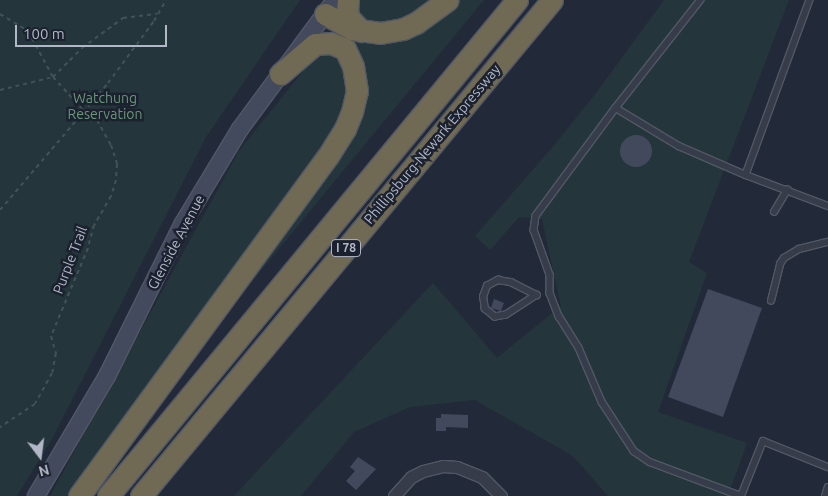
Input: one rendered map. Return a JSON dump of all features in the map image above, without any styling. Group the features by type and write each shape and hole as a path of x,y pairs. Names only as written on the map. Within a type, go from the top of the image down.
{"highway":[{"path":"348,0 347,11 350,18 361,31"},
{"path":"326,12 344,26 380,34 402,29 428,16 448,0"},
{"name":"Phillipsburg-Newark Expressway","path":"108,496 517,0"},
{"name":"Phillipsburg-Newark Expressway","path":"141,496 552,0"},
{"path":"78,496 322,164 345,129 352,112 357,90 354,66 326,12"},
{"path":"280,74 315,44 332,42 345,49"}],"main road":[{"name":"Glenside Avenue","path":"36,496 107,376 182,226 240,129 326,12"}],"street":[{"path":"394,496 411,477 423,471 443,466 470,470 487,480 501,496"}],"lane":[{"path":"701,0 616,108 536,216 534,230 550,274 550,294 559,316 579,348 602,402 634,451 650,462 741,496 763,441 828,467"},
{"path":"746,175 810,0"},
{"path":"616,108 679,146 746,175 828,206"},
{"path":"774,212 787,190"},
{"path":"771,302 780,264 784,258 798,249 828,242"},
{"path":"537,295 511,282 498,280 487,286 482,297 483,304 490,314 501,317 537,295 550,294"},
{"path":"824,496 828,487"}],"path":[{"path":"0,210 108,82 154,21 166,0"},
{"name":"Purple Trail","path":"0,14 28,31 54,77 83,110 96,120 112,144 117,164 116,180 105,210 94,225 88,248 51,336 56,353 52,374 34,404 0,427"},
{"path":"0,90 54,77 82,48 123,18 157,14"}],"green space":[{"name":"Watchung Reservation","path":"0,0 300,0 206,137 53,437 17,496 0,496"},
{"path":"360,0 484,0 75,496 50,496 239,151"},
{"path":"664,0 789,0 689,262 707,273 658,412 747,443 728,496 608,496 573,456 475,400 410,407 354,432 301,496 234,496 433,283 497,358 561,306 542,219 519,217 490,250 475,236 551,149 597,92"}],"building":[{"path":"636,135 642,136 647,140 651,145 651,157 647,162 642,166 636,167 630,166 625,162 621,157 620,151 621,145 625,140 630,136"},
{"path":"708,289 762,308 723,417 668,397"},
{"path":"494,299 504,303 501,311 491,308"},
{"path":"441,414 468,415 468,428 446,427 446,431 436,431 436,418 441,418"},
{"path":"358,457 376,469 356,490 346,481 355,471 350,467"}]}
